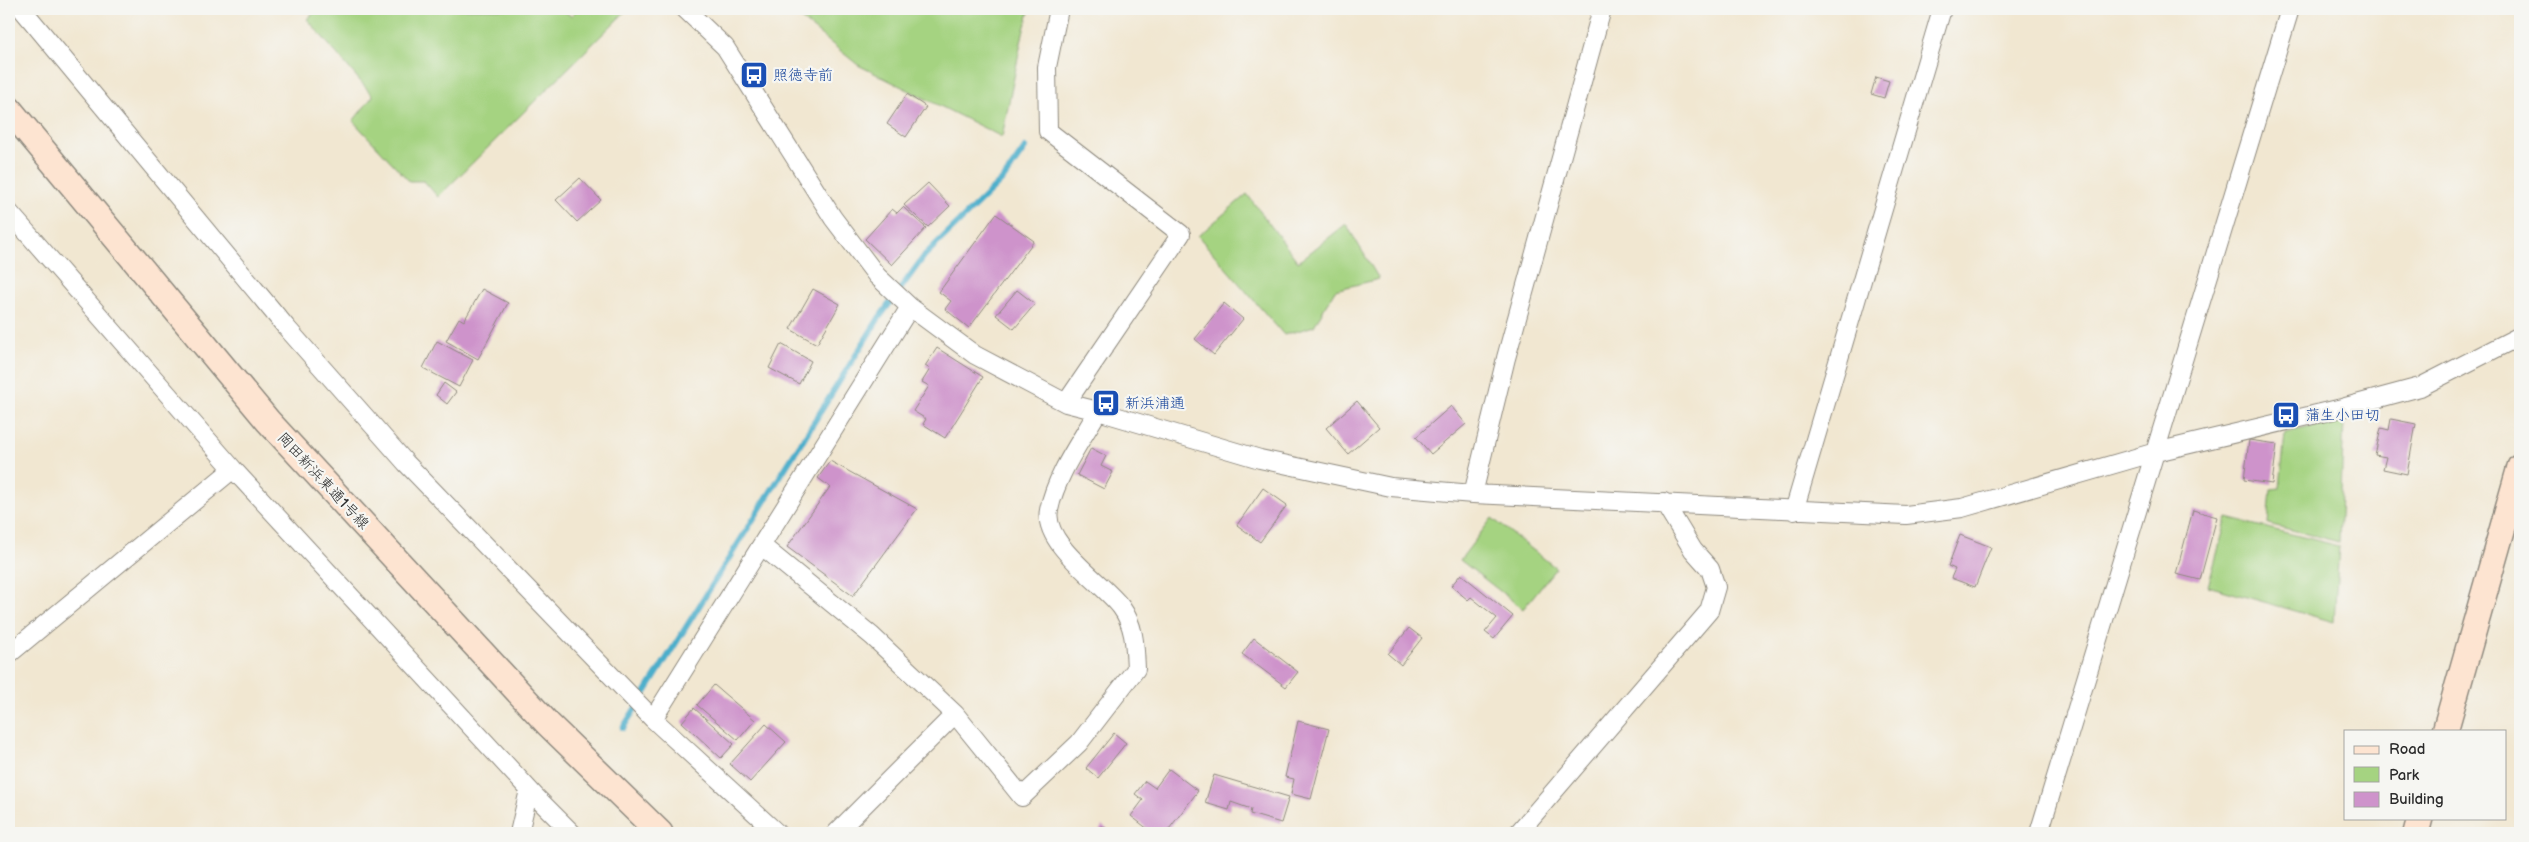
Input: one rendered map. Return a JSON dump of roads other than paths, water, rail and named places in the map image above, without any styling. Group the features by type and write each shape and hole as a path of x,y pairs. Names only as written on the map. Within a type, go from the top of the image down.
{"street":[{"path":"22,9 286,327 393,449 649,715 776,833"},
{"path":"685,9 724,47 833,218 884,283 906,304 975,355 1066,403 1260,459 1391,487 1473,494 1664,502 1794,511 1906,515 1962,508 2156,452 2342,408 2420,387 2520,336"},
{"path":"1060,9 1048,68 1048,131 1181,234 1066,403"},
{"path":"1473,494 1506,358 1602,9"},
{"path":"1794,511 1942,9"},
{"path":"2039,833 2290,9"},
{"name":"岡田新浜東通1号線","path":"9,109 268,421 548,724 660,833"},
{"path":"9,212 233,469 529,790 572,833"},
{"path":"649,715 762,546 906,304"},
{"path":"762,546 872,636 955,714 1022,797 1079,743 1136,669 1134,631 1122,608 1076,562 1051,532 1048,511 1054,495 1098,411"},
{"path":"2445,730 2520,466"},
{"path":"9,654 233,469"},
{"path":"1518,833 1709,610 1716,587 1710,569 1693,550 1664,502"},
{"path":"836,833 955,714"},
{"path":"519,833 529,790"},
{"path":"2416,833 2419,820"}],"waterway":[{"path":"623,728 879,318 925,255 1004,178 1025,148"}],"place":[{"name":"照徳寺前","path":"754,75"},
{"name":"新浜浦通","path":"1106,403"},
{"name":"蒲生小田切","path":"2286,415"}]}
